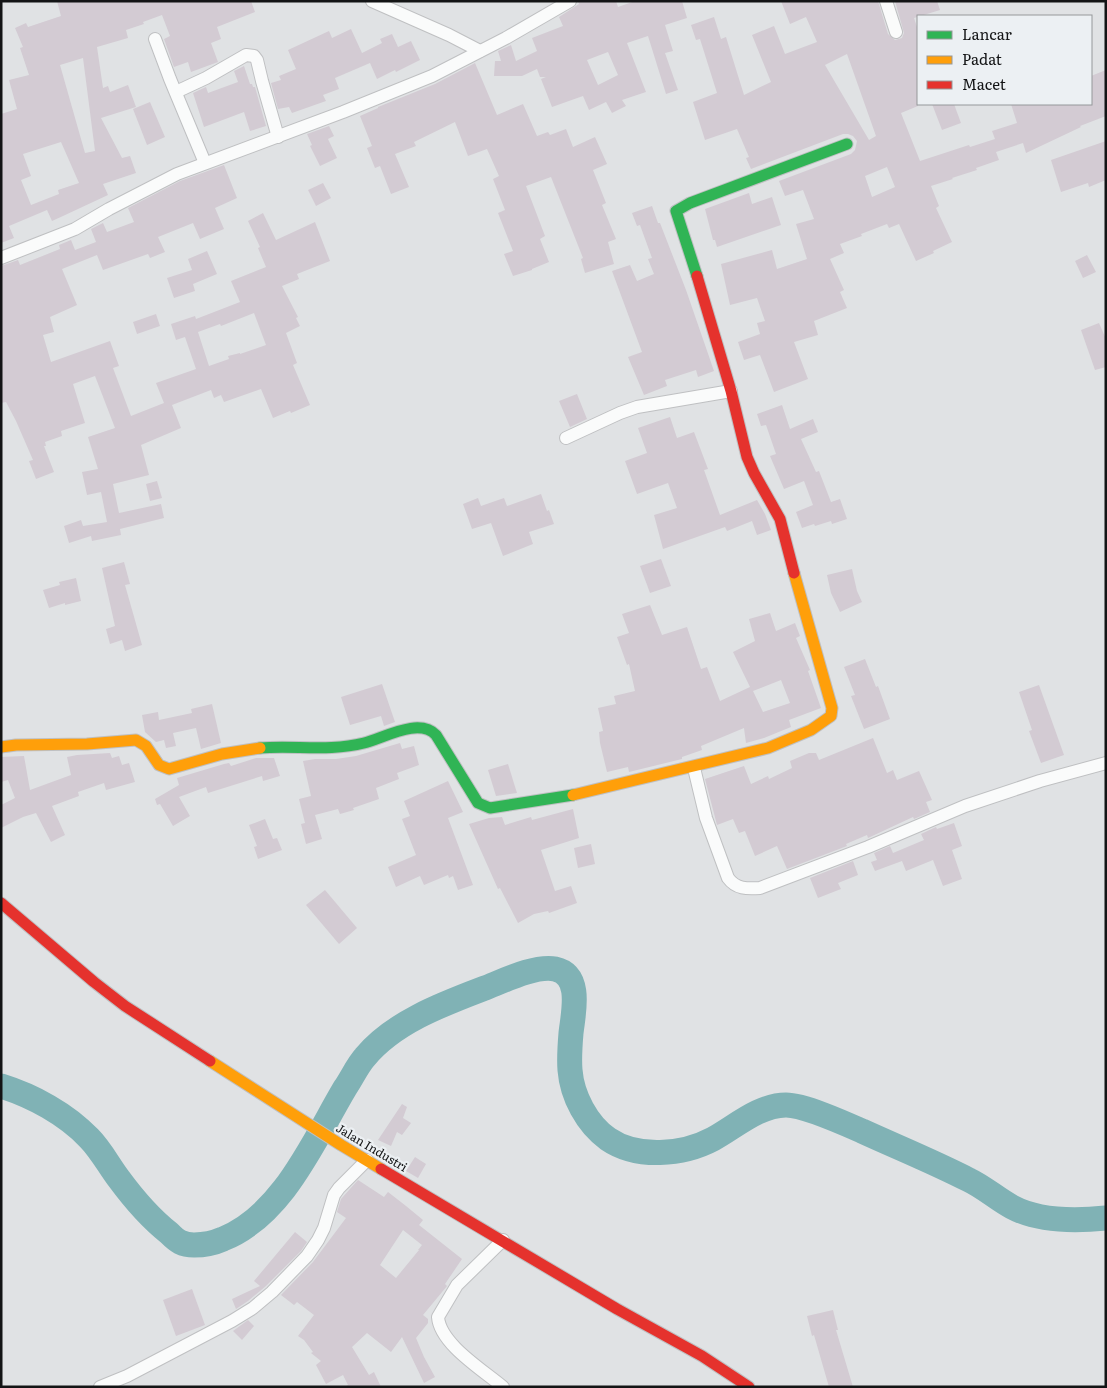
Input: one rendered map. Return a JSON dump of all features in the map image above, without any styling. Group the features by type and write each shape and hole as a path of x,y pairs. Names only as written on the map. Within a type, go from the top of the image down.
{"street":[{"path":"372,1 480,51"},
{"path":"1,258 75,229 177,174 278,137 432,76 506,38 570,1"},
{"path":"886,1 896,32"},
{"path":"154,39 205,163"},
{"path":"176,92 206,78 246,55 254,56 257,60 278,137"},
{"path":"1,746 87,744 136,740 142,741 148,747 158,765 163,769 169,769 231,751 252,748 271,746 336,748 352,746 413,727 422,726 433,730 478,803 490,808 587,793 694,768 768,748 820,725 831,716 832,708 780,519 747,457 731,392 699,281 678,226 676,211 690,203 847,144"},
{"path":"566,438 637,407 731,392"},
{"path":"694,768 706,818 728,878 732,883 741,888 750,889 760,888 868,847 965,806 1106,763"},
{"name":"Jalan Industri","path":"1,903 125,1006 341,1145 617,1309 702,1356 749,1387"},
{"path":"100,1387 127,1376 232,1321 253,1308 272,1292 307,1256 324,1228 334,1195 367,1160"},
{"path":"503,1240 457,1285 438,1317 441,1330 447,1338 466,1358 503,1387"}],"building":[{"path":"57,1 251,1 255,12 217,27 221,39 211,43 218,62 191,72 188,62 174,67 164,39 170,36 162,15 126,30 128,38 97,47 103,88 108,86 110,92 128,85 136,107 101,118 122,158 130,156 136,173 103,184 108,195 52,221 47,210 9,226 14,238 1,243 1,114 17,109 9,80 29,75 20,48 23,47 15,28 26,23 28,27 61,16","holes":["83,58 95,151 85,153 60,65","61,142 79,183 58,190 59,194 31,205 21,180 31,176 23,154"]},
{"path":"578,1 616,1 618,7 635,1 682,1 687,18 665,25 673,51 665,53 678,90 666,94 648,36 627,43 646,92 622,100 626,106 612,113 606,102 589,110 583,96 552,107 541,79 546,77 540,77 537,69 522,76 494,76 495,61 501,61 498,51 511,45 516,61 537,51 532,38 563,26 559,17 579,4","holes":["608,52 618,75 598,85 587,60"]},
{"path":"781,1 878,1 888,34 895,40 902,38 904,33 895,1 937,1 940,10 917,15 914,18 917,27 918,106 901,113 920,161 969,145 970,147 995,139 992,131 1017,123 1011,105 1092,105 1092,76 1106,70 1106,116 1080,126 1026,153 1023,143 996,152 999,160 931,186 939,206 936,208 952,242 933,251 934,253 916,261 899,224 889,228 887,224 840,244 844,253 830,259 844,290 840,292 847,308 814,321 818,335 794,342 808,379 774,392 760,355 744,360 738,342 760,334 757,323 765,321 757,298 730,305 721,264 772,250 777,269 807,259 796,224 814,219 803,190 785,196 779,181 851,154 855,150 857,141 853,136 843,134 751,169 746,158 749,157 737,129 705,140 693,102 717,93 700,39 696,40 691,25 714,17 721,39 726,37 744,95 771,82 752,35 774,26 785,54 817,42 806,17 790,24","holes":["847,54 876,136 869,140 825,65","887,167 895,187 872,197 865,176"]},
{"path":"351,29 362,53 382,43 380,39 392,34 398,47 411,41 420,60 377,79 370,63 335,78 339,89 323,95 326,101 292,113 289,107 278,109 271,83 281,80 279,76 296,69 288,50 329,31 332,38"},
{"path":"475,63 497,115 523,104 537,136 548,132 550,135 566,129 573,147 595,137 607,164 593,170 606,203 602,205 616,239 608,242 614,264 585,273 581,259 583,258 551,177 526,186 545,236 540,239 549,262 513,276 504,254 513,251 498,213 505,210 493,179 499,176 487,149 468,156 455,122 414,142 416,146 395,154 409,187 391,194 380,166 375,168 367,148 372,146 360,116 435,84"},
{"path":"244,66 250,84 255,87 266,126 250,131 244,112 204,127 193,93 206,87 208,93 238,82 234,71"},
{"path":"150,102 165,137 147,145 133,109"},
{"path":"932,105 954,105 961,123 942,130"},
{"path":"329,126 334,136 328,139 337,158 320,166 310,146 312,145 307,134"},
{"path":"1106,141 1106,180 1089,187 1088,183 1061,192 1051,160"},
{"path":"224,165 237,198 215,208 224,229 200,239 193,223 158,237 165,252 150,258 148,254 103,270 97,255 62,269 77,305 50,317 54,332 43,335 51,362 110,341 119,366 113,368 131,416 164,403 156,383 196,369 185,337 176,340 171,324 195,316 196,319 240,302 231,281 266,267 258,248 260,247 248,221 263,213 276,240 315,222 330,261 297,274 299,279 282,286 298,317 296,318 300,326 286,333 297,363 293,365 310,405 273,418 261,389 224,402 221,395 214,398 211,390 172,405 181,428 141,445 149,475 113,484 119,513 161,504 164,518 120,529 121,535 92,541 91,536 69,543 64,526 81,520 83,526 107,522 101,492 87,495 82,472 98,469 88,437 115,428 95,376 73,384 85,423 61,431 62,436 45,442 46,446 44,446 54,472 36,479 29,461 33,460 16,421 6,402 1,403 1,266 18,260 20,265 60,249 59,245 71,240 75,250 96,242 91,229 103,223 107,232 134,222 128,208 180,181","holes":["254,313 266,345 228,356 229,359 209,366 198,332 220,324 221,326"]},
{"path":"323,183 331,198 316,206 308,190"},
{"path":"749,193 752,204 772,197 781,225 717,247 715,240 713,240 705,209"},
{"path":"652,206 686,290 714,371 698,377 696,370 665,380 667,386 644,395 628,357 642,352 612,271 630,265 637,281 654,274 648,259 652,258 640,225 637,226 632,213"},
{"path":"207,251 217,274 193,284 195,291 174,298 167,278 192,270 188,259"},
{"path":"1087,255 1096,272 1083,278 1075,261"},
{"path":"156,314 160,326 137,334 133,322"},
{"path":"1099,323 1106,339 1106,367 1095,370 1081,330"},
{"path":"577,394 587,419 570,427 559,401"},
{"path":"782,405 790,429 813,419 818,432 801,439 816,472 819,471 831,502 840,499 847,519 832,524 831,521 802,528 796,512 813,505 804,481 784,489 770,456 776,454 766,425 761,426 757,414"},
{"path":"670,417 677,438 694,432 708,469 704,470 720,515 757,500 771,530 757,535 752,521 727,531 725,527 663,549 654,515 677,508 668,483 637,494 625,461 647,453 638,428"},
{"path":"157,481 162,498 150,501 146,484"},
{"path":"541,494 554,524 529,532 533,544 503,556 491,523 472,529 463,504 478,498 481,506 504,498 507,506"},
{"path":"661,559 671,586 650,593 640,566"},
{"path":"124,562 130,584 125,585 142,645 125,651 122,640 110,644 106,629 115,626 102,568"},
{"path":"852,569 857,591 862,602 840,612 831,593 827,575"},
{"path":"76,578 81,601 49,608 43,590 60,585 59,582"},
{"path":"650,605 662,635 687,627 701,669 707,667 720,701 750,687 733,652 755,641 749,619 770,613 776,631 795,623 800,636 796,638 810,670 808,671 821,708 789,720 791,727 764,738 746,743 744,728 701,746 702,750 682,757 682,759 629,772 628,767 607,772 600,743 599,732 603,731 598,708 616,704 614,696 635,691 629,664 627,665 617,637 629,633 622,614","holes":["781,680 790,703 763,712 753,691"]},
{"path":"865,659 876,687 878,686 890,719 864,729 851,696 855,695 844,667"},
{"path":"382,684 395,722 384,726 381,716 350,725 341,697"},
{"path":"1039,685 1064,755 1041,763 1029,731 1032,730 1019,692"},
{"path":"212,704 221,743 201,749 196,728 173,733 176,746 166,748 164,740 156,742 145,732 142,715 158,712 159,720 192,713 191,709"},
{"path":"873,738 887,773 893,770 897,780 919,771 932,800 926,802 930,812 914,819 913,817 868,838 867,835 846,844 847,846 787,869 777,846 755,856 745,831 739,833 733,819 717,825 705,779 744,766 751,784 768,776 769,779 792,768 790,761 809,753 816,753 819,760"},
{"path":"400,743 402,749 414,746 419,765 397,773 399,779 376,788 379,799 340,814 338,809 315,815 322,839 306,844 301,824 305,823 299,799 311,796 303,761 356,756"},
{"path":"110,753 112,758 119,756 122,765 129,763 135,782 106,790 104,783 78,792 79,796 52,806 65,835 51,842 36,813 1,828 1,805 15,798 8,780 1,782 1,757 24,756 30,790 71,775 67,757"},
{"path":"256,758 274,758 280,776 263,781 262,776 208,793 206,787 179,797 190,816 173,826 160,804 157,805 155,799 179,785 177,778 224,764 229,763 231,766"},
{"path":"508,764 517,793 496,796 488,770"},
{"path":"448,781 463,812 448,818 473,885 458,890 453,876 449,878 448,875 424,885 420,876 396,887 388,867 416,855 402,819 410,816 404,801"},
{"path":"573,809 579,838 541,850 555,891 571,886 577,903 549,913 548,911 534,914 518,923 500,888 498,889 469,824 489,818 502,817 505,825 531,817 532,820"},
{"path":"265,819 273,839 277,838 282,850 258,859 254,847 257,846 249,825"},
{"path":"954,823 962,846 952,850 962,879 943,886 933,860 906,871 902,861 875,871 871,862 877,860 874,853 890,846 893,853 924,840 921,834 936,827 937,829"},
{"path":"591,844 595,864 578,868 574,848"},
{"path":"853,861 858,875 838,883 841,889 818,898 810,878"},
{"path":"325,890 357,928 339,944 306,905"},
{"path":"402,1104 407,1107 403,1118 411,1123 402,1135 397,1132 391,1146 378,1140"},
{"path":"415,1157 426,1164 418,1178 406,1171"},
{"path":"358,1180 384,1197 388,1192 423,1220 419,1225 462,1259 445,1284 447,1286 423,1315 428,1319 428,1323 416,1338 435,1377 424,1383 402,1337 391,1352 367,1333 352,1347 369,1375 374,1372 381,1387 345,1387 348,1385 343,1375 326,1384 316,1365 321,1361 311,1353 313,1352 304,1340 298,1336 314,1315 297,1302 294,1305 281,1295 313,1262 346,1218 337,1212 341,1199","holes":["403,1230 422,1245 396,1278 380,1265"]},
{"path":"295,1232 307,1242 301,1251 266,1286 236,1309 232,1299 260,1286 254,1281"},
{"path":"192,1289 205,1325 176,1336 163,1300"},
{"path":"833,1310 838,1330 836,1330 853,1387 829,1387 814,1335 812,1336 807,1316"},
{"path":"248,1320 254,1326 242,1340 233,1331"}],"waterway":[{"path":"1,1086 25,1095 48,1107 80,1129 97,1148 136,1200 155,1221 176,1239 189,1245 209,1244 244,1228 263,1213 280,1194 309,1152 359,1064 390,1034 420,1015 436,1008 529,971 547,968 564,973 570,979 573,987 574,1006 570,1065 571,1080 577,1099 593,1126 608,1139 620,1145 632,1150 646,1152 688,1149 713,1139 766,1109 776,1106 794,1106 835,1119 942,1167 975,1183 1006,1204 1022,1212 1058,1219 1083,1220 1106,1218"}],"traffic: fast":[{"path":"697,276 676,211 690,203 847,144"},
{"path":"260,748 351,746 401,730 420,728 429,730 436,735 478,803 490,808 573,795"}],"traffic: slow":[{"path":"573,795 768,748 811,730 831,716 832,708 794,573"},
{"path":"1,747 136,740 146,746 159,765 169,769 222,754 260,748"},
{"path":"210,1061 381,1169"}],"traffic: jam":[{"path":"697,276 731,391 747,457 780,519 794,573"},
{"path":"1,903 125,1006 210,1061"},
{"path":"381,1169 617,1309 702,1356 749,1387"}]}
